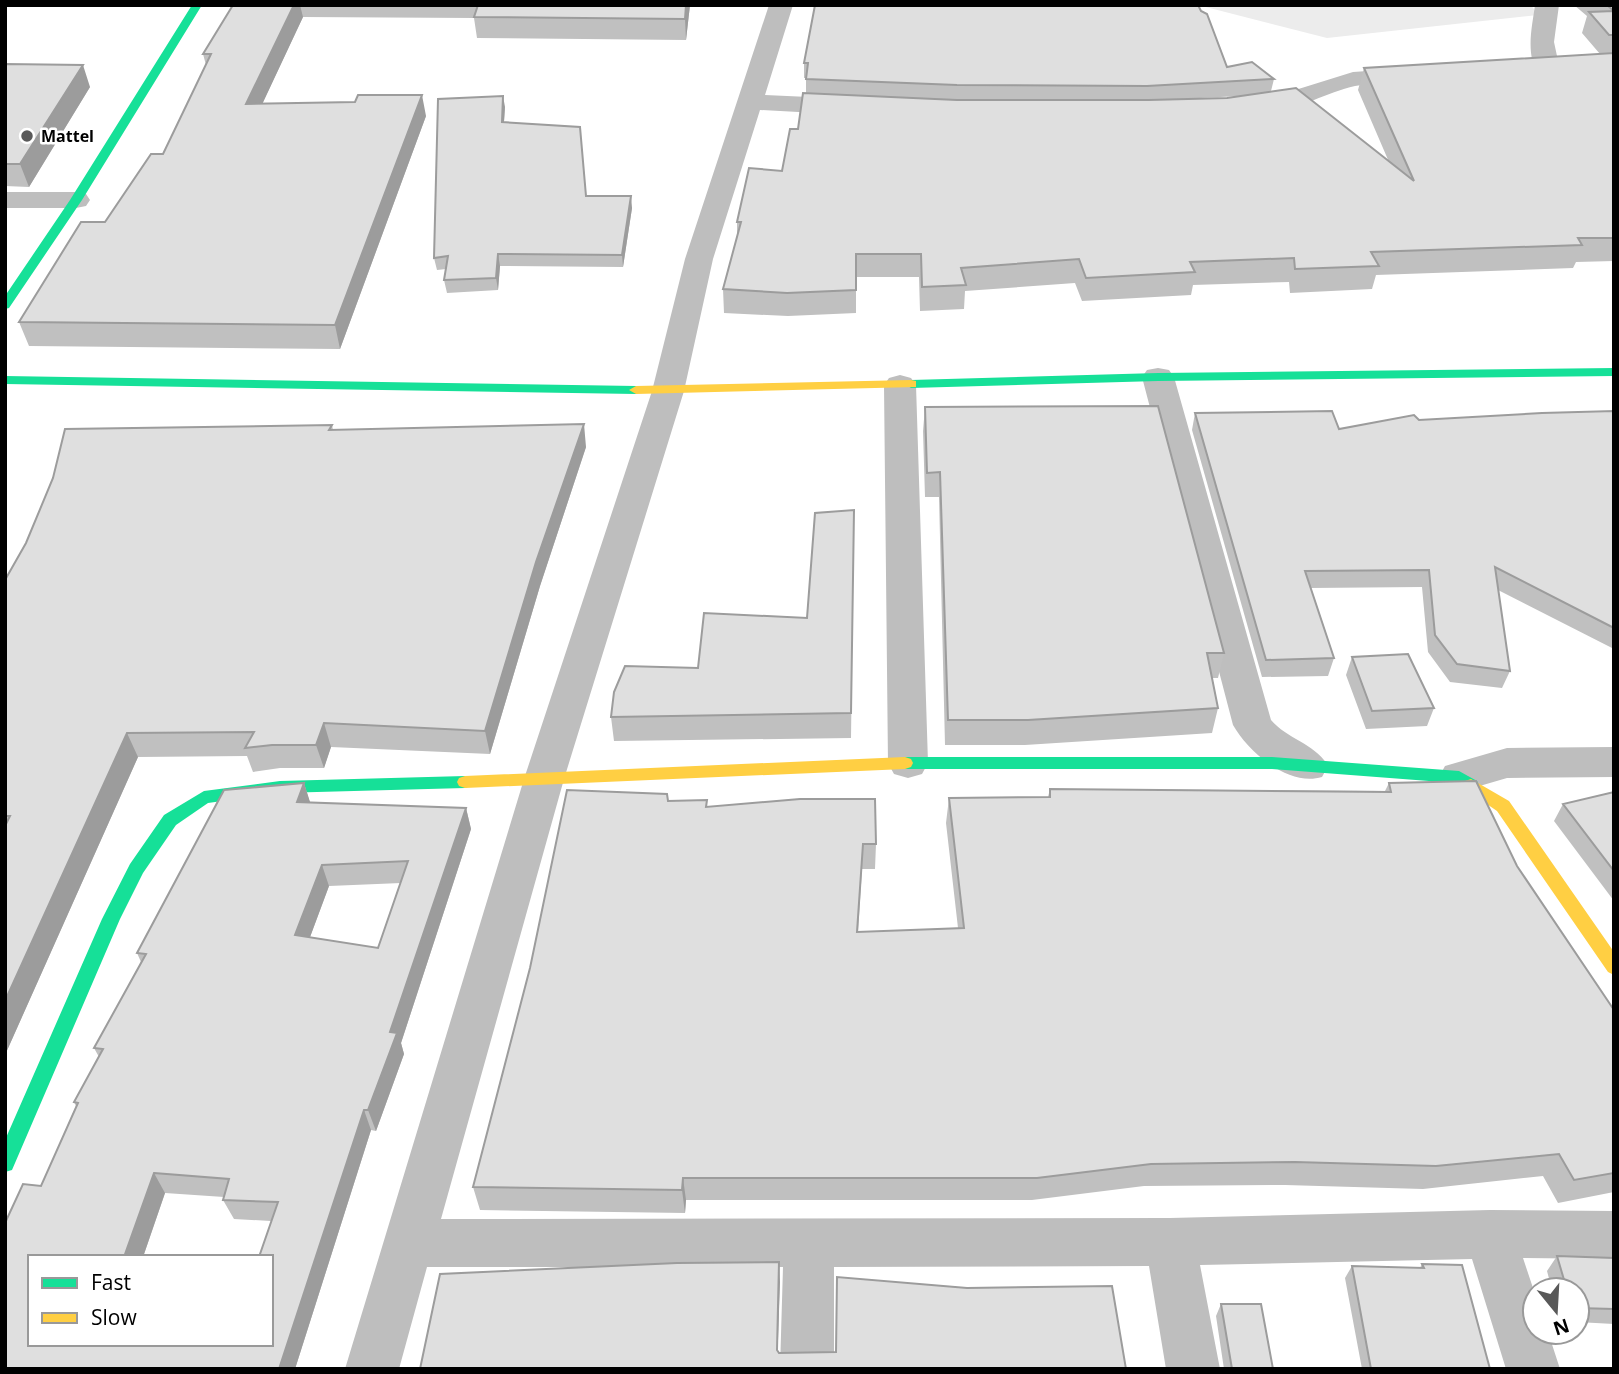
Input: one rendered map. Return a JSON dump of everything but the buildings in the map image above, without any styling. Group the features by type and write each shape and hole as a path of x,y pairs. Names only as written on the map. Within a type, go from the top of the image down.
{"main road":[{"path":"5,305 76,200 197,5"},
{"path":"5,380 668,391 1158,377 1614,372"},
{"path":"5,1163 111,919 136,869 170,820 204,797 280,787 908,763 1272,763 1458,777 1503,806 1614,967"}],"street":[{"path":"372,1369 544,779 668,391 699,260 781,5"},
{"path":"1547,5 1542,42 1548,70"},
{"path":"1522,70 1574,68"},
{"path":"1234,108 1279,103 1353,79 1432,74"},
{"path":"749,103 873,107"},
{"path":"5,200 76,200"},
{"path":"1158,377 1253,725 1267,742 1308,766"},
{"path":"900,385 908,763"},
{"path":"1458,777 1507,762 1614,762"},
{"path":"408,1243 1170,1242 1490,1234 1614,1235"},
{"path":"1490,1234 1533,1369"},
{"path":"1170,1242 1193,1369"},
{"path":"807,1369 809,1243"}],"shaded area":[{"path":"1198,5 1531,5 1538,15 1327,38"}],"traffic: fast":[{"path":"5,305 76,200 197,5"},
{"path":"911,384 1158,377 1614,372"},
{"path":"5,380 636,390"},
{"path":"905,763 1272,763 1459,777 1471,785"},
{"path":"5,1163 111,919 136,869 170,820 204,797 280,787 465,782"}],"traffic: slow":[{"path":"636,390 911,384"},
{"path":"465,782 905,763"},
{"path":"1471,785 1503,806 1614,967"}],"place":[{"name":"Mattel","path":"27,136"}]}
